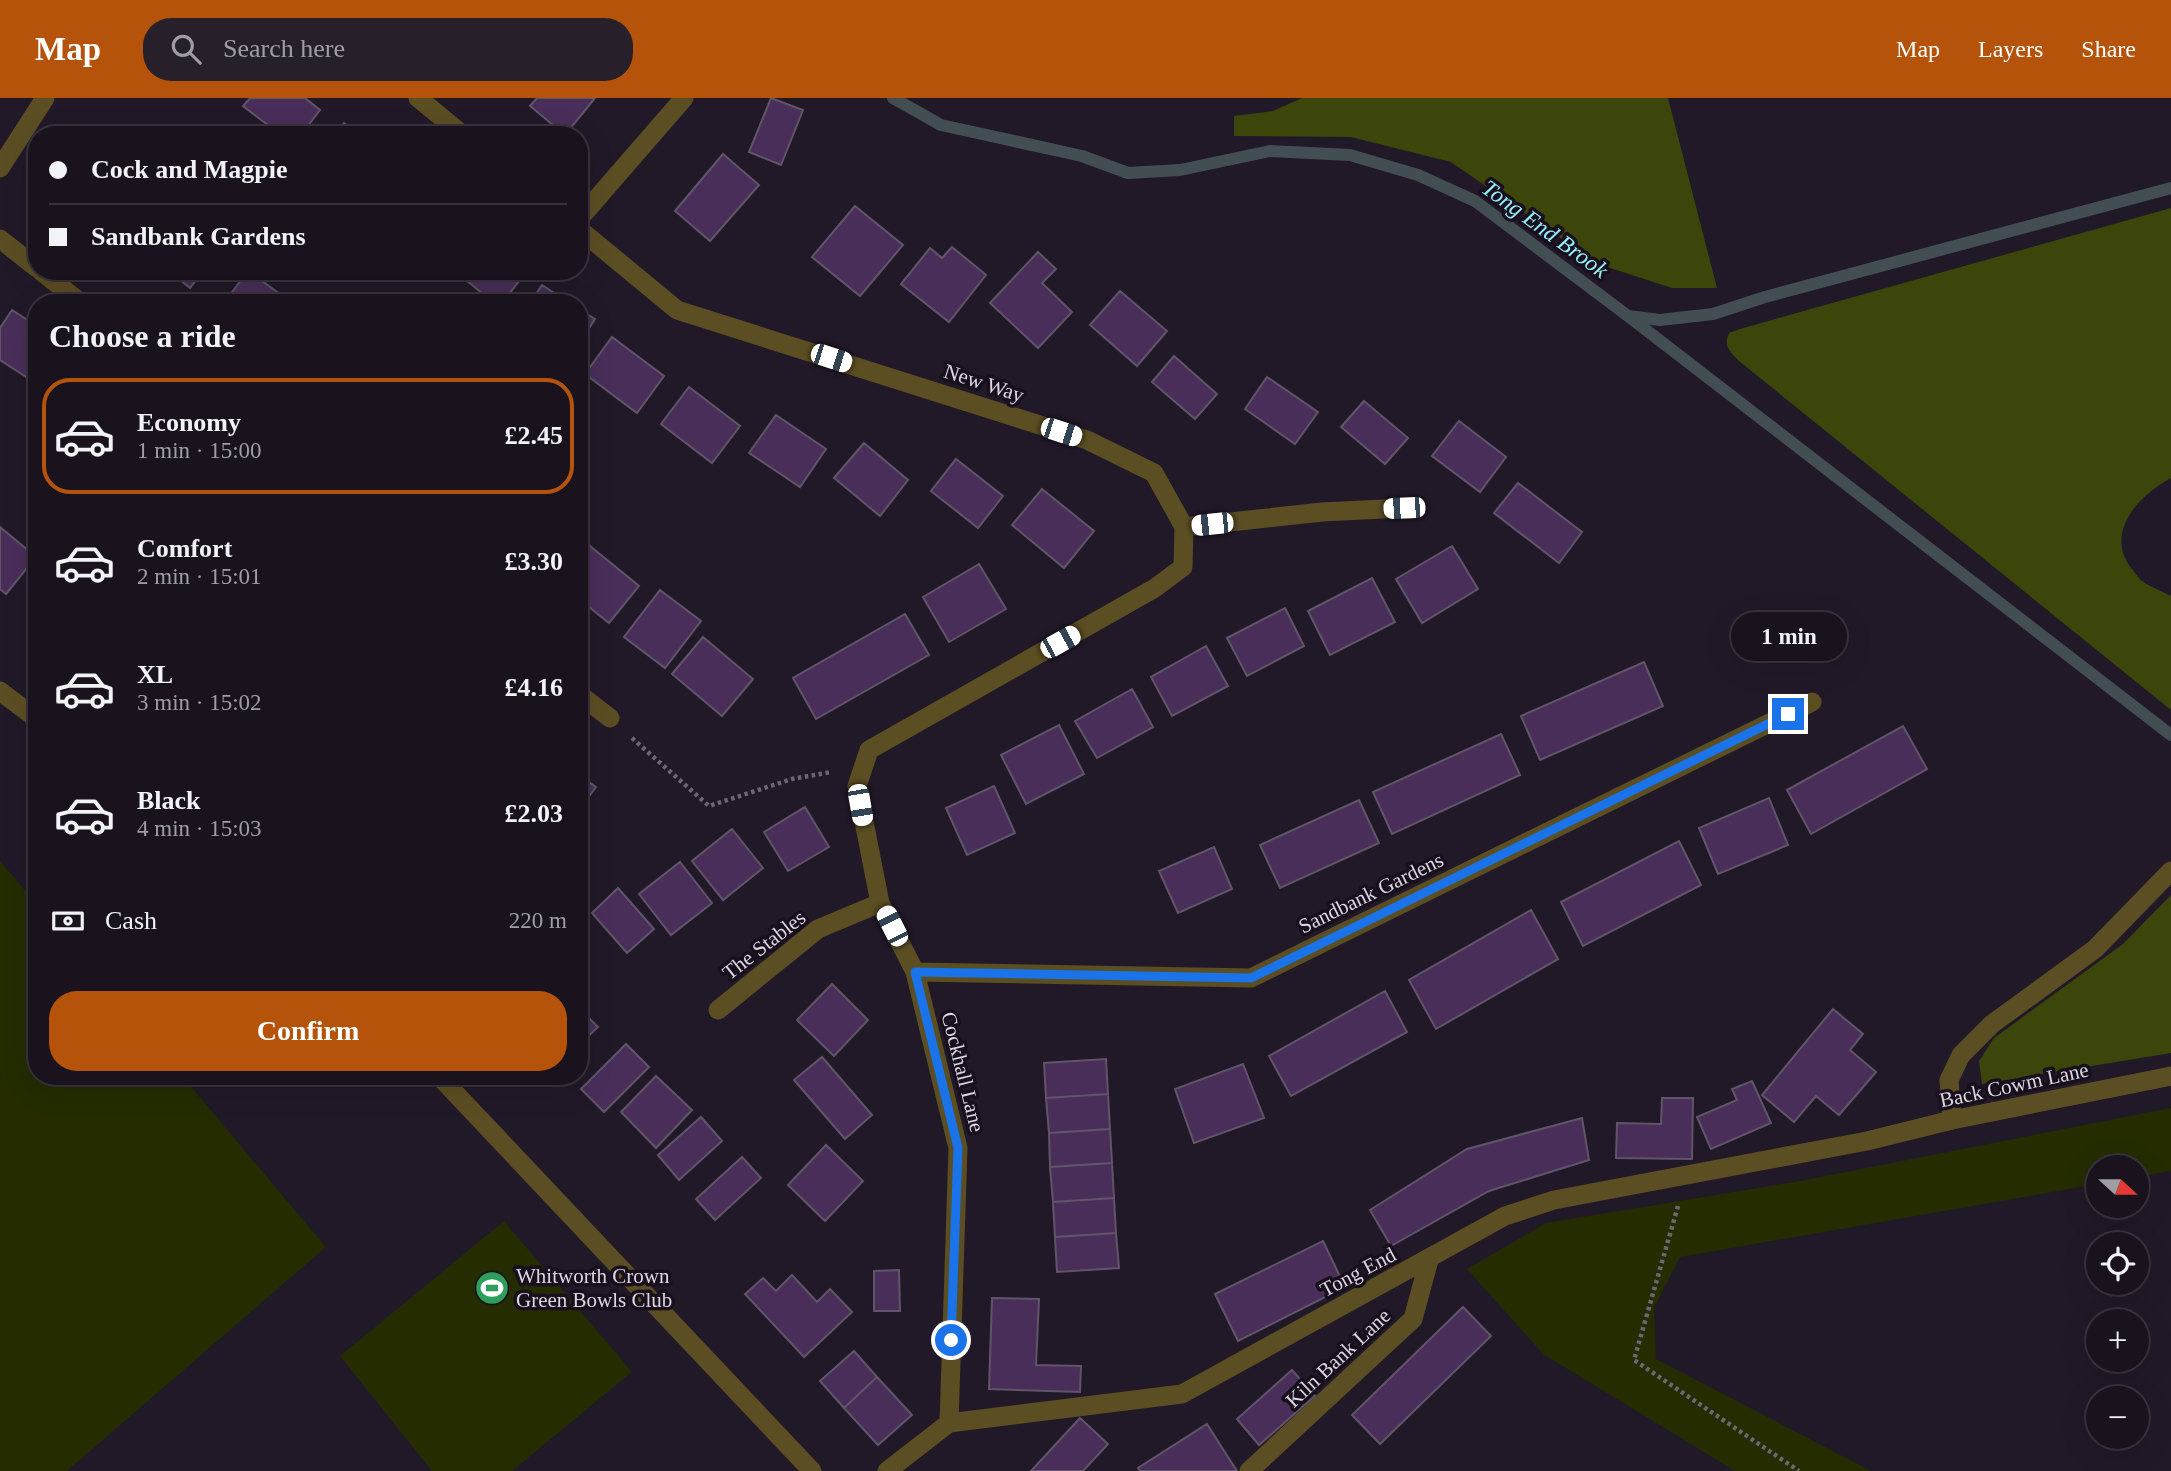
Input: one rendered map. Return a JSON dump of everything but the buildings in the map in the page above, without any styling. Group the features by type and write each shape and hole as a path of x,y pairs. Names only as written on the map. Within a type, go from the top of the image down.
{"street":[{"path":"0,168 46,98"},
{"path":"418,98 452,126"},
{"path":"588,209 684,98"},
{"name":"New Way","path":"588,236 677,310 1087,440 1154,472 1184,527"},
{"path":"0,239 28,261"},
{"path":"52,280 70,294"},
{"path":"863,767 869,750 1155,588 1182,568 1184,527 1322,512 1404,508"},
{"path":"0,691 28,712"},
{"path":"588,701 610,718"},
{"name":"Sandbank Gardens","path":"915,972 1251,978 1812,702"},
{"name":"Cockhall Lane","path":"863,767 857,786 880,903 915,972 958,1148 948,1423"},
{"path":"1952,1120 1949,1080 1961,1055 1992,1024 2095,949 2171,871"},
{"name":"The Stables","path":"718,1010 818,929 880,903"},
{"name":"Back Cowm Lane","path":"1867,1141 1952,1120 2171,1076"},
{"path":"447,1085 811,1471"},
{"name":"Tong End","path":"948,1423 1182,1394 1505,1216 1554,1200 1867,1141"},
{"name":"Kiln Bank Lane","path":"1249,1471 1413,1319 1429,1260"},
{"path":"887,1471 948,1423"}],"path":[{"path":"610,718 709,806 792,779 863,767"},
{"path":"1687,1175 1634,1360 1799,1471"}],"green space":[{"path":"1302,98 1668,98 1717,288 1672,288 1598,264 1451,162 1351,137 1234,136 1234,116 1273,111"},
{"path":"2171,208 2171,478 2137,504 2123,528 2121,541 2124,554 2139,578 2171,596 2171,710 1739,361 1730,352 1727,342 1729,333 1740,329"},
{"path":"0,861 28,894 28,1085 190,1085 326,1247 67,1471 0,1471"},
{"path":"2171,895 2171,1053 1982,1084 1979,1061 1994,1038 2123,944"},
{"path":"2171,1108 2171,1171 2149,1175 2149,1155 2086,1155 2086,1186 1680,1257 1654,1308 1656,1359 1871,1471 1735,1471 1543,1354 1467,1269 1546,1223 1800,1181"},
{"name":"Whitworth Crown Green Bowls Club","path":"504,1221 632,1372 512,1471 432,1471 340,1356"}],"waterway":[{"name":"Tong End Brook","path":"893,98 941,125 1082,156 1128,173 1180,170 1270,151 1350,155 1418,175 1475,201 1628,316 1660,320 1713,314 1765,297 2171,188"},
{"path":"1628,316 2171,735"}],"place":[{"name":"Whitworth Crown Green Bowls Club","path":"492,1288"}],"route":[{"path":"951,1340 958,1148 915,972 1251,978 1788,714"}]}
